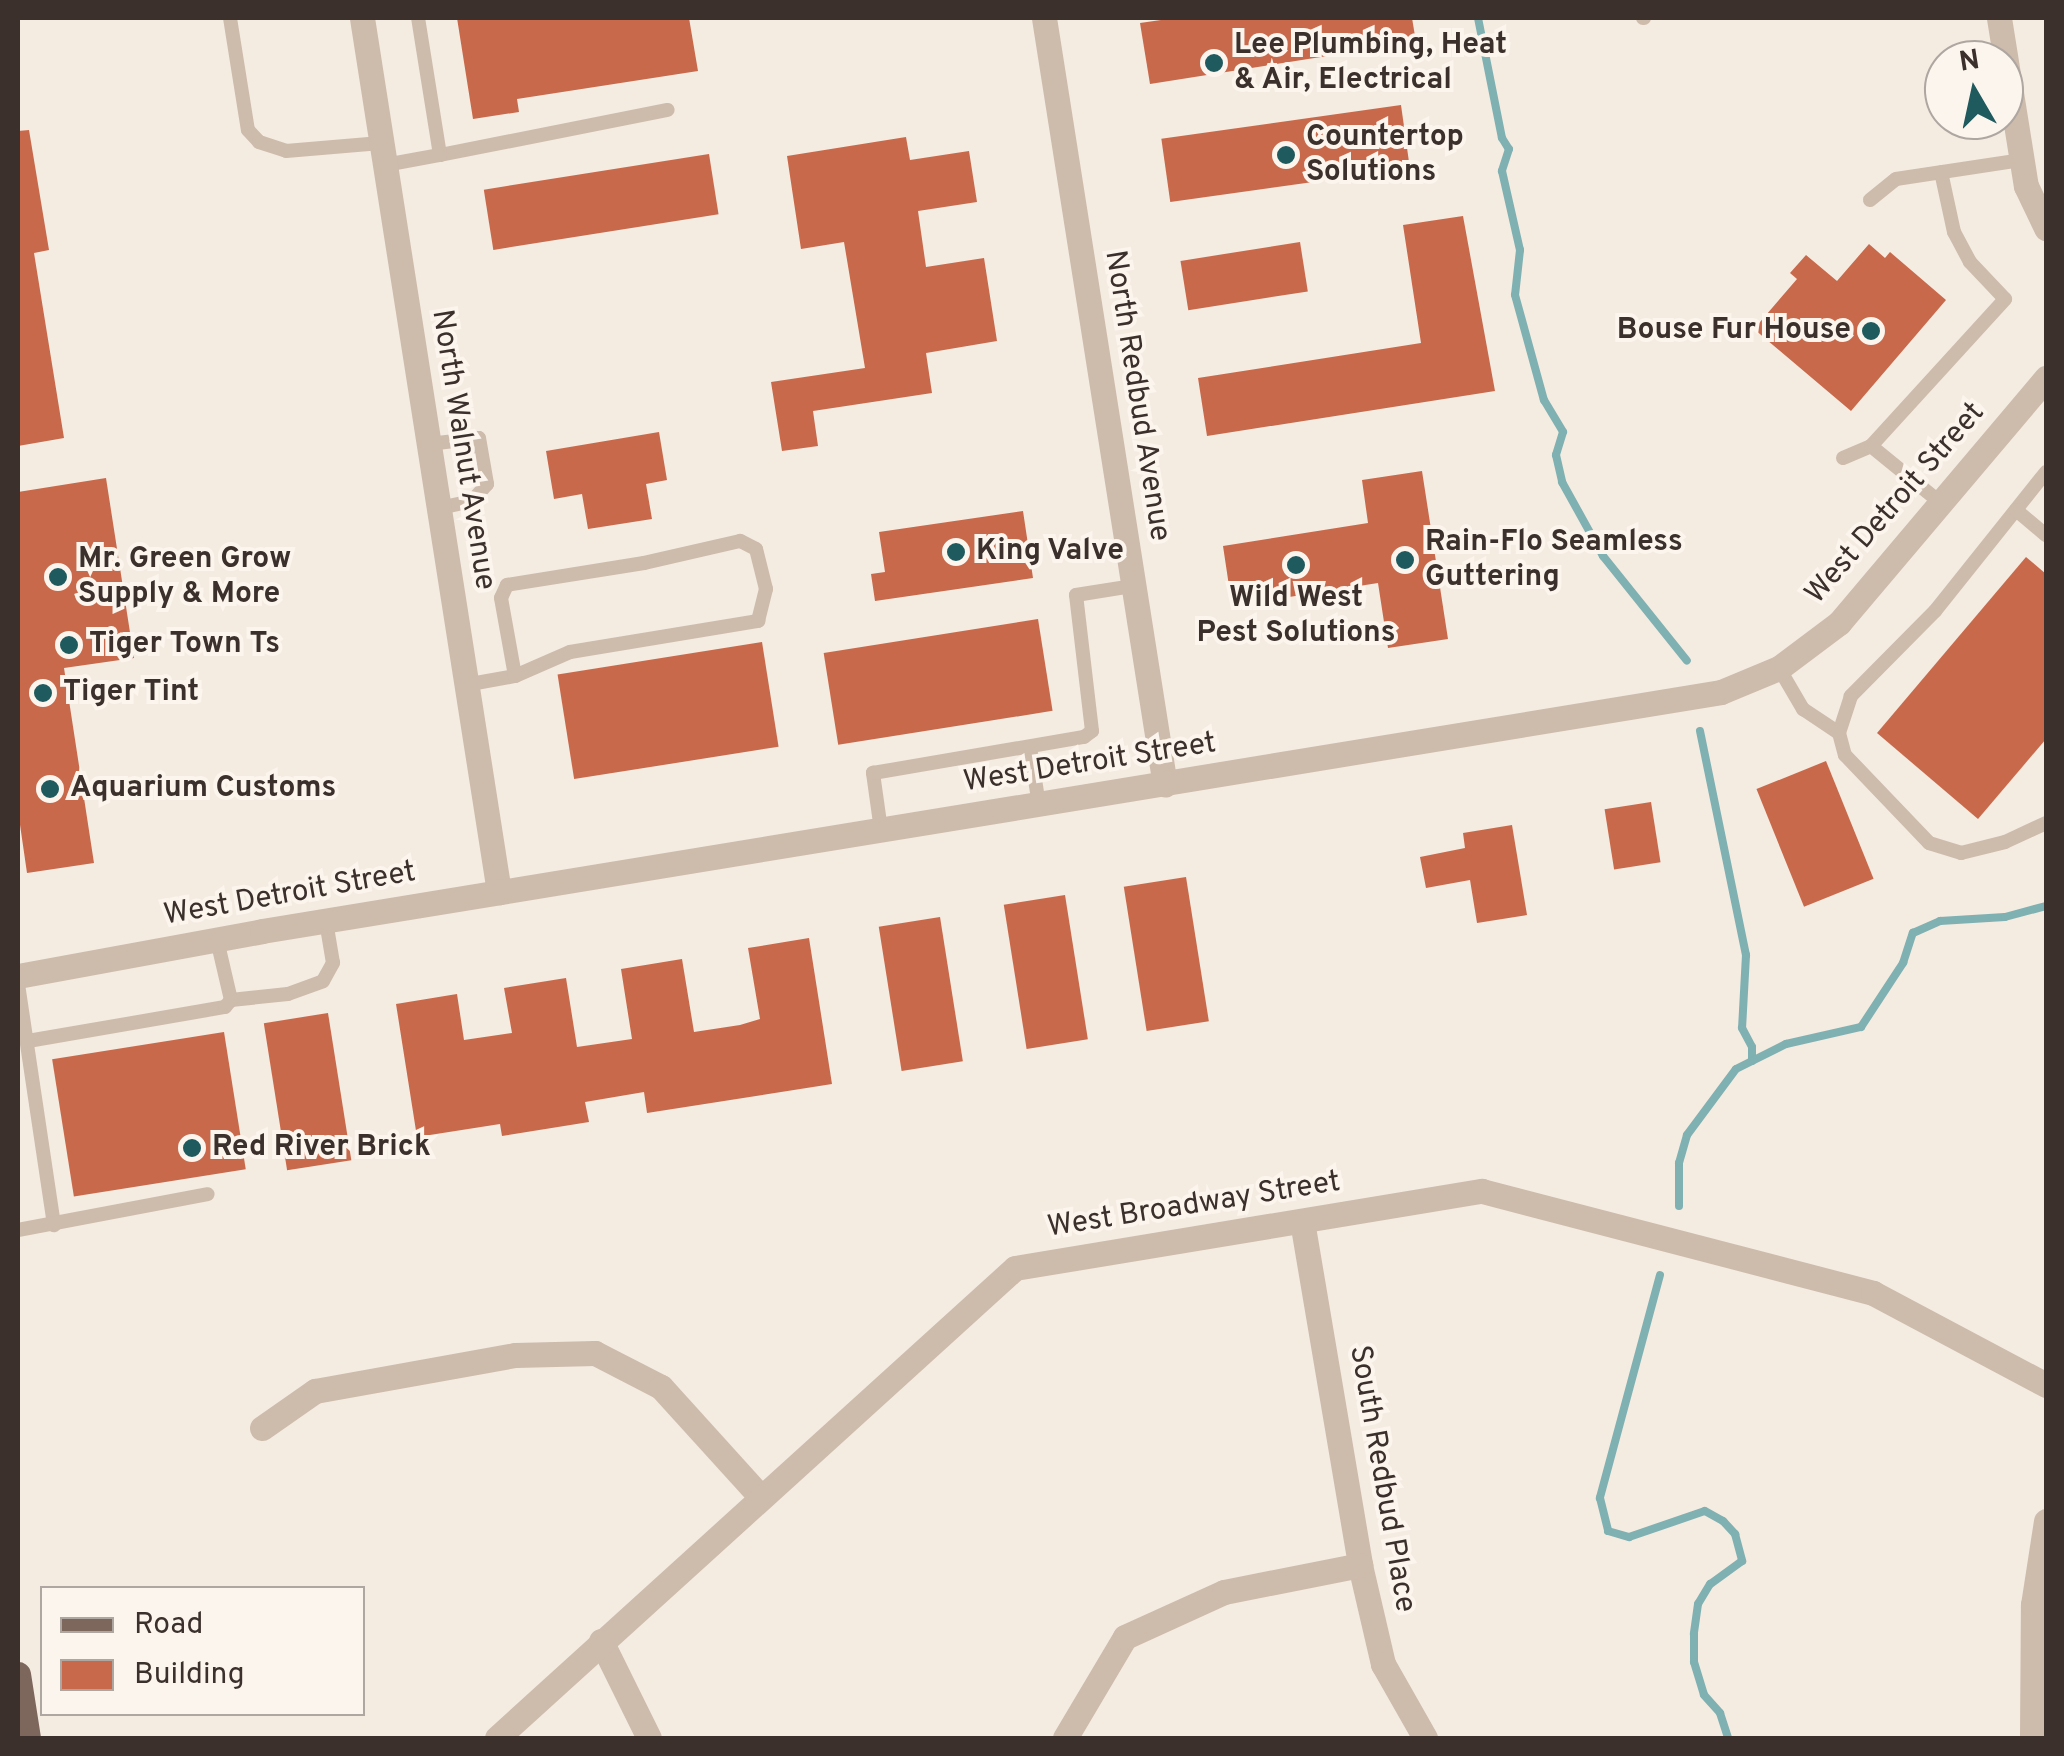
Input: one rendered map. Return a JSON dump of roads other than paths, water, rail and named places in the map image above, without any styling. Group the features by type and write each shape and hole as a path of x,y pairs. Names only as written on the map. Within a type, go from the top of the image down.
{"main road":[{"path":"18,1674 28,1738"}],"street":[{"name":"North Walnut Avenue","path":"362,18 498,892"},
{"name":"North Redbud Avenue","path":"1044,18 1165,785"},
{"path":"1999,18 2022,160 2034,210 2046,228"},
{"name":"West Detroit Street","path":"18,976 326,920 1721,692 1779,668 1839,623 2046,378"},
{"name":"West Broadway Street","path":"497,1738 1015,1268 1482,1191 1873,1293 2046,1386"},
{"name":"South Redbud Place","path":"1302,1220 1360,1564 1384,1664 1425,1738"},
{"path":"262,1428 315,1391 515,1355 595,1353 660,1387 760,1496"},
{"path":"2032,1738 2032,1604 2046,1521"},
{"path":"1065,1738 1125,1637 1224,1592 1360,1564"},
{"path":"601,1641 649,1738"}],"lane":[{"path":"230,18 248,130 259,142 286,151 440,155 668,110"},
{"path":"418,18 440,155"},
{"path":"1870,200 1896,178 2022,160"},
{"path":"1843,458 1872,446 2005,299 1970,262 1954,232 1941,172"},
{"path":"429,444 479,438 487,484 472,501 439,508"},
{"path":"1872,446 1942,504"},
{"path":"2046,472 1934,612 1851,696 1839,734 1845,755 1929,842 1961,853 2006,842 2046,823"},
{"path":"2016,510 2046,535"},
{"path":"466,685 515,676 570,652 758,621 766,589 756,549 740,541 644,564 507,585 501,598 515,676"},
{"path":"881,830 872,774 1084,737 1092,730 1076,595 1133,586"},
{"path":"1779,668 1803,709 1839,734"},
{"path":"1030,747 1039,804"},
{"path":"28,1041 225,1007 231,1000 288,994 323,981 333,962 326,920"},
{"path":"216,940 231,1000"},
{"path":"18,984 54,1225"},
{"path":"18,1230 208,1194"}],"waterway":[{"path":"1478,18 1502,138 1509,149 1502,171 1520,250 1515,295 1544,400 1563,432 1556,455 1562,482 1603,556 1687,661"},
{"path":"1700,731 1746,955 1742,1028 1752,1047 1752,1061"},
{"path":"1679,1206 1679,1163 1687,1135 1736,1069 1786,1044 1861,1027 1903,963 1913,933 1940,921 2005,917 2046,906"},
{"path":"1660,1275 1600,1498 1608,1531 1629,1537 1705,1511 1723,1521 1735,1534 1742,1561 1710,1584 1698,1604 1694,1634 1694,1662 1704,1695 1720,1713 1728,1738"}],"place":[{"name":"Lee Plumbing, Heat & Air, Electrical","path":"1214,63"},
{"name":"Countertop Solutions","path":"1286,155"},
{"name":"Bouse Fur House","path":"1871,331"},
{"name":"King Valve","path":"956,552"},
{"name":"Rain-Flo Seamless Guttering","path":"1405,560"},
{"name":"Wild West Pest Solutions","path":"1296,565"},
{"name":"Mr. Green Grow Supply & More","path":"58,577"},
{"name":"Tiger Town Ts","path":"69,645"},
{"name":"Tiger Tint","path":"43,693"},
{"name":"Aquarium Customs","path":"50,789"},
{"name":"Red River Brick","path":"192,1148"}]}
